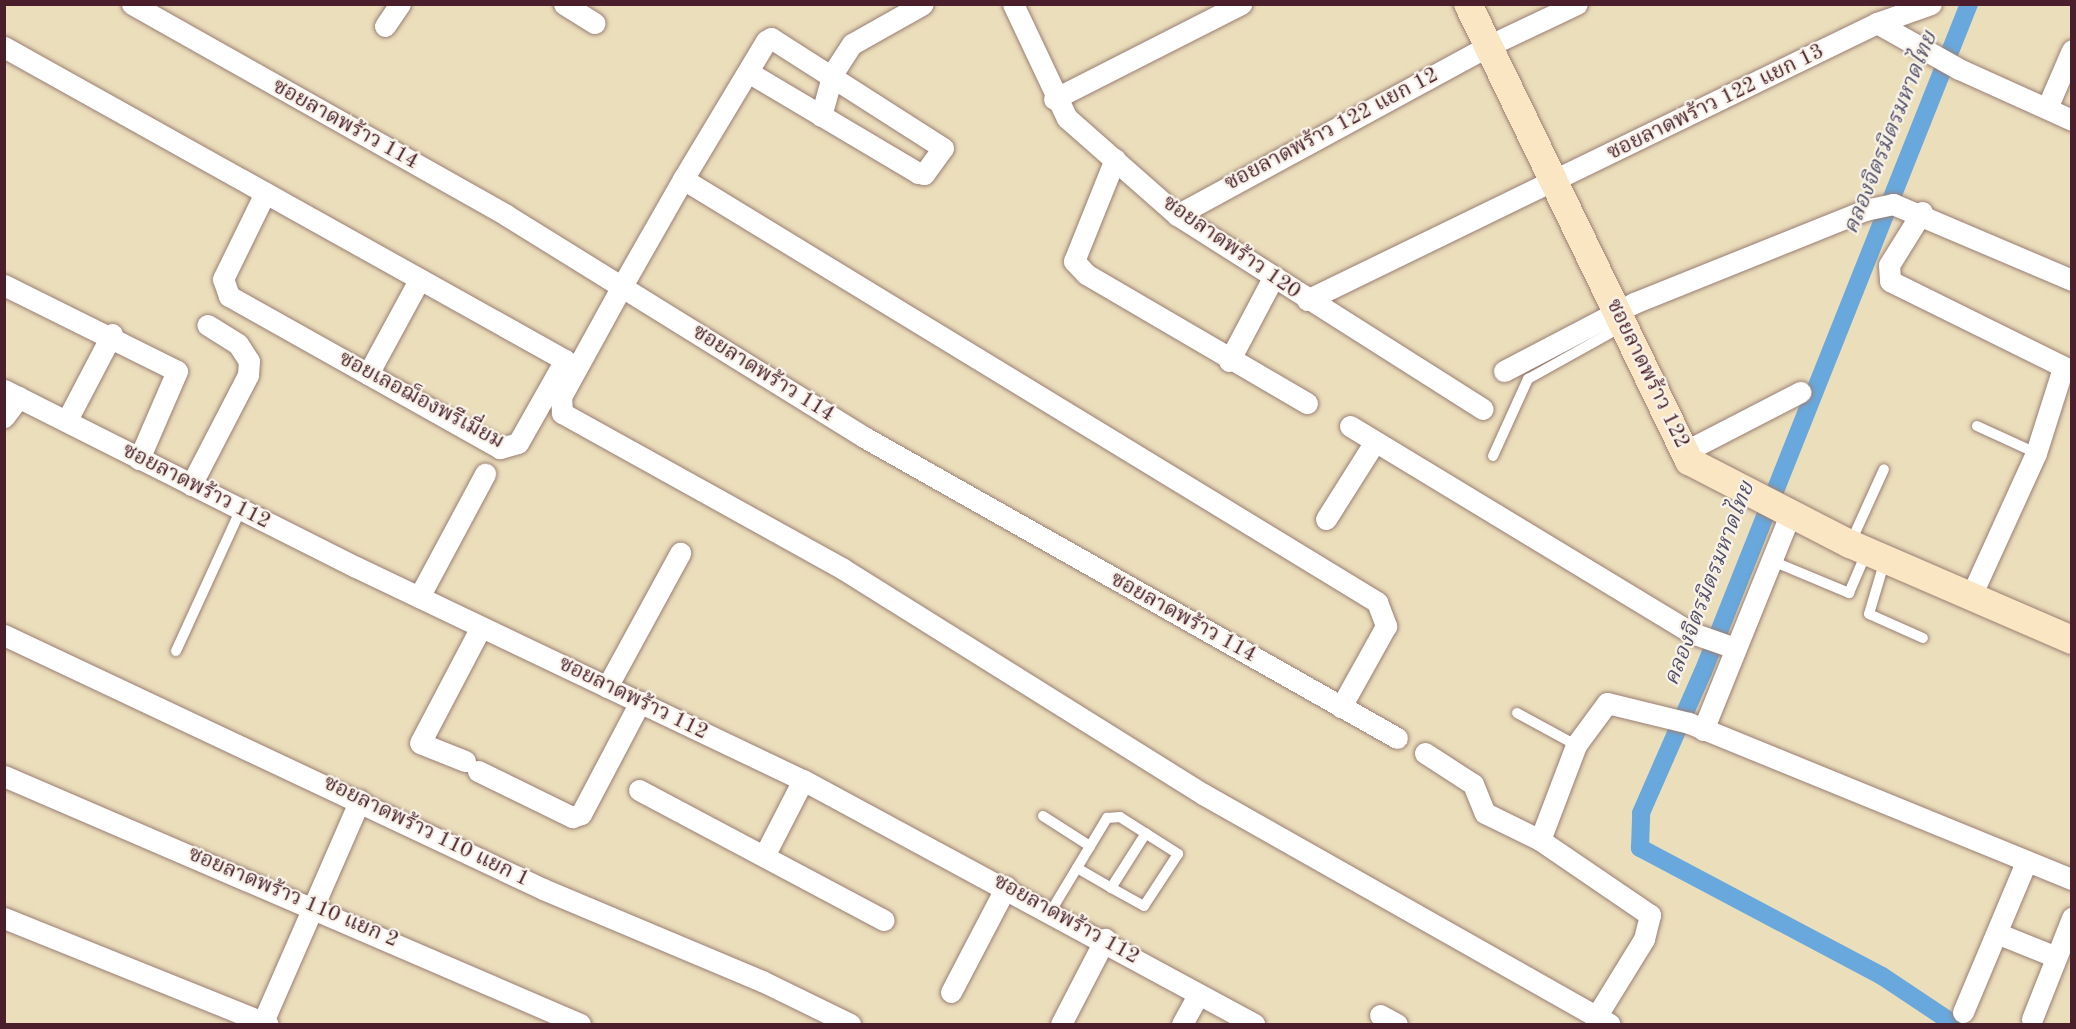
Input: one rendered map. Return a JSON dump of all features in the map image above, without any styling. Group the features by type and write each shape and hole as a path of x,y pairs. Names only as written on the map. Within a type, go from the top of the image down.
{"street":[{"name":"ซอยลาดพร้าว 114","path":"132,4 622,286 864,437 1397,738"},
{"path":"385,26 400,4"},
{"path":"564,4 594,23"},
{"path":"821,116 833,73 862,35 923,4"},
{"name":"ซอยลาดพร้าว 120","path":"1013,4 1054,99 1067,118 1177,215 1307,300 1483,410"},
{"path":"1054,99 1241,4"},
{"name":"ซอยลาดพร้าว 122","path":"1468,4 1689,461 1771,505 1868,552 1970,598 2072,640"},
{"name":"ซอยลาดพร้าว 122 แยก 12","path":"1177,215 1488,46 1577,4"},
{"name":"ซอยลาดพร้าว 122 แยก 13","path":"1307,300 1554,183 1878,23 1931,4"},
{"path":"1878,23 1959,69 2072,120"},
{"path":"748,72 921,174 943,148 833,73 771,38 748,72 683,179 622,286 571,364 561,398 562,413 843,569 1203,794 1603,1021 1644,939 1650,915 1540,840 1485,813 1473,784 1425,753"},
{"path":"4,47 571,364"},
{"path":"2047,108 2072,50"},
{"path":"1115,159 1074,261 1086,274 1228,361 1307,403"},
{"path":"683,179 1377,602 1386,626 1341,707"},
{"name":"ซอยเลอฌ็องพรีเมี่ยม","path":"265,193 223,279 226,293 368,374 507,449 518,443 571,364"},
{"path":"1504,371 1865,210 1893,204 1922,212 2072,279"},
{"path":"1922,212 1889,265 1890,281 2067,370 2036,453 1970,598"},
{"path":"1228,361 1273,278"},
{"path":"368,374 419,280"},
{"path":"4,285 112,334 177,371 139,459"},
{"path":"191,485 248,375 249,361 238,344 207,325"},
{"path":"67,420 112,334"},
{"path":"1684,452 1800,392"},
{"path":"4,417 12,394"},
{"name":"ซอยลาดพร้าว 112","path":"12,394 419,597 803,780 1105,939 1198,995 1254,1024"},
{"path":"1350,426 1374,443 1692,633 1728,645"},
{"path":"1326,519 1374,443"},
{"path":"419,597 485,474"},
{"path":"1696,727 1728,645 1770,560 1771,505"},
{"path":"607,687 681,553"},
{"path":"481,627 420,743 572,817 581,814 640,702"},
{"name":"ซอยลาดพร้าว 110 แยก 1","path":"4,635 360,800 543,889 762,981 849,1024"},
{"path":"1540,840 1576,746 1607,703 1657,712 2072,879"},
{"name":"ซอยลาดพร้าว 110 แยก 2","path":"4,776 311,905 580,1024"},
{"path":"764,856 803,780"},
{"path":"639,790 884,920"},
{"path":"4,918 264,1024 311,905 360,800"},
{"path":"1964,1012 1999,934 2026,862"},
{"path":"951,992 1006,887"},
{"path":"2032,1019 2072,918"},
{"path":"1999,934 2056,957"},
{"path":"1061,1024 1105,939"},
{"path":"1182,1024 1198,995"}],"lane":[{"path":"1493,456 1528,379 1620,319"},
{"path":"1977,426 2036,453"},
{"path":"1884,469 1868,552 1869,614 1923,639"},
{"path":"176,651 240,509"},
{"path":"1770,560 1850,593 1868,552"},
{"path":"1517,713 1576,746"},
{"path":"1050,911 1090,846 1113,815 1174,849 1178,860 1144,906 1077,868"},
{"path":"1043,816 1090,846"},
{"path":"1111,888 1146,833"}],"waterway":[{"name":"คลองจิตรมิตรมหาดไทย","path":"1954,1024 1882,976 1640,848 1641,813 1703,672 1969,4"}]}
